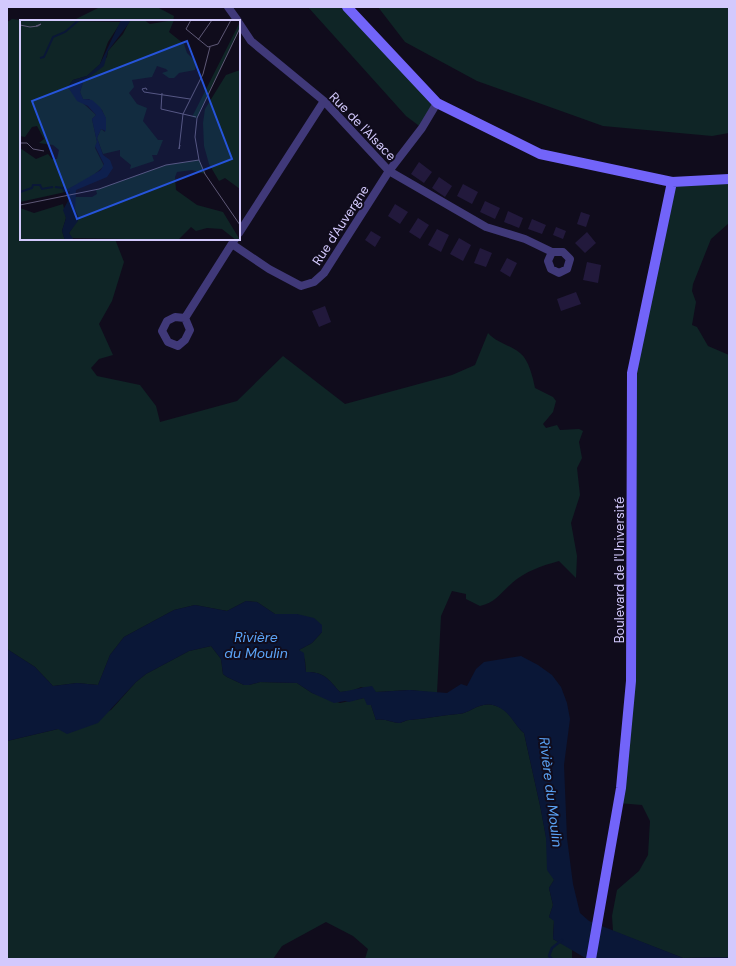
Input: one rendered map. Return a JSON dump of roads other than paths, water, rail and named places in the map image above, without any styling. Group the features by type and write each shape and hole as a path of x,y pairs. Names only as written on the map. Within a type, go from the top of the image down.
{"main road":[{"path":"347,7 437,103 540,154 672,182 729,179"},
{"name":"Boulevard de l'Université","path":"591,959 621,788 631,681 632,373 672,182"}],"street":[{"name":"Rue de l'Alsace","path":"228,7 237,20"},
{"name":"Rue de l'Alsace","path":"240,25 251,41 324,101 389,171 486,227 525,239 552,252"},
{"path":"240,231 324,101"},
{"name":"Rue d'Auvergne","path":"234,242 269,269 301,286 314,282 324,273 389,171 422,128 437,103"},
{"path":"185,318 234,242"}],"water":[{"name":"Rivière du Moulin","path":"246,601 257,602 275,614 297,614 314,618 322,625 322,632 312,643 299,650 304,653 306,672 318,673 326,677 340,692 372,686 376,692 410,690 447,693 461,684 467,686 476,669 484,662 521,656 538,665 552,675 561,687 567,703 570,719 564,765 567,838 573,884 580,913 589,921 683,958 729,957 729,959 587,959 553,939 554,921 549,917 553,905 549,888 554,880 547,870 546,838 524,733 505,711 496,706 485,705 463,713 408,720 400,723 376,720 371,705 367,705 364,698 349,702 345,701 334,703 312,693 297,683 260,682 244,685 223,674 221,659 211,646 189,651 146,674 136,682 98,723 67,734 58,729 7,741 7,649 35,667 53,686 77,683 98,685 110,655 124,637 174,610 195,605 227,611"}],"waterway":[{"path":"552,959 549,956 552,948 562,940"}]}
